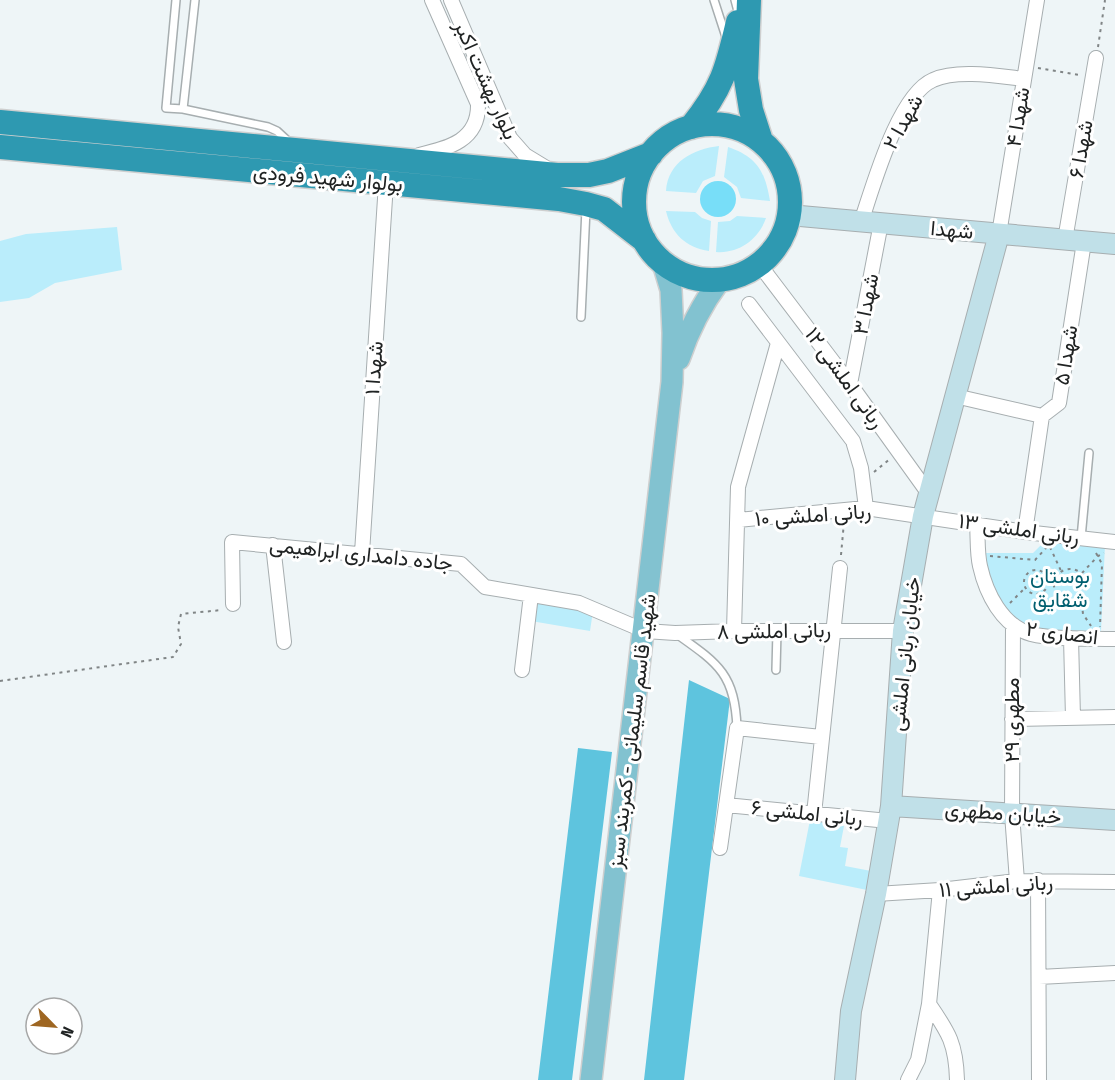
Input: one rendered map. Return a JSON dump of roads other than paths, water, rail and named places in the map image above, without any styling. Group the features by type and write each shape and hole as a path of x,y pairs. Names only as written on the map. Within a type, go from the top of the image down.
{"highway":[{"path":"691,127 710,103 721,83 742,4"},
{"path":"742,4 746,79 751,110 761,141"},
{"name":"بولوار شهید فرودی","path":"0,122 558,175 589,175 608,171 651,154"},
{"path":"710,124 728,125 745,131 761,141 775,156 785,174 790,194 789,215 783,234 773,250 759,264 741,274 720,280 700,279 680,274 663,263 644,240 636,219 634,196 640,174 651,154 669,137 691,127 710,124"},
{"name":"بولوار شهید فرودی","path":"0,147 559,199 604,210 644,240"}],"main road":[{"path":"663,263 671,290 672,382"},
{"path":"672,382 688,333 706,298 720,280"},
{"name":"شهید قاسم سلیمانی - کمربند سبز","path":"591,1080 645,631 672,382"}],"street":[{"name":"بلوار بهشت اکبر","path":"400,159 444,149 462,141 475,126 479,115 478,104 432,0"},
{"name":"بلوار بهشت اکبر","path":"451,0 510,138 525,155 558,175"},
{"name":"شهدا ۴","path":"999,234 1037,0"},
{"name":"شهدا ۶","path":"1075,241 1096,58"},
{"name":"شهدا ۲","path":"861,222 898,121 916,92 931,80 945,76 1025,73"},
{"name":"شهدا ۱","path":"362,554 386,183"},
{"name":"شهدا","path":"789,215 1115,244"},
{"name":"شهدا ۳","path":"850,384 881,223"},
{"name":"خیابان ربانی املشی","path":"845,1080 851,1011 876,894 890,814 903,631 923,516 999,234"},
{"name":"شهدا ۵","path":"1042,416 1059,403 1075,241"},
{"name":"ربانی املشی ۱۲","path":"759,264 850,384 929,494"},
{"path":"749,304 853,441 866,508"},
{"path":"734,631 738,487 778,343"},
{"path":"955,396 1042,416 1025,532"},
{"name":"ربانی املشی ۱۰","path":"738,520 866,508 923,516"},
{"name":"ربانی املشی ۱۳","path":"923,516 1081,538 1111,547"},
{"name":"انصاری ۲","path":"977,524 980,566 1000,613 1013,626 1031,634 1115,639"},
{"name":"جاده دامداری ابراهیمی","path":"233,604 232,542 461,564 485,587 579,603 645,631"},
{"path":"273,545 284,642"},
{"path":"814,814 840,568"},
{"path":"522,670 531,595"},
{"name":"مطهری ۲۹","path":"1013,626 1011,814 1017,881"},
{"name":"ربانی املشی ۸","path":"645,631 675,633 903,631"},
{"path":"1071,638 1072,718"},
{"path":"1012,719 1115,717"},
{"path":"720,848 737,728 821,737"},
{"name":"ربانی املشی ۶","path":"726,805 814,814 890,814"},
{"name":"خیابان مطهری","path":"890,814 1011,814 1115,820"},
{"path":"1038,880 1039,1080"},
{"name":"ربانی املشی ۱۱","path":"876,894 940,890 1017,881 1115,882"},
{"path":"908,1080 918,1060 929,1004 940,890"},
{"path":"1039,977 1115,973"},
{"path":"929,1004 948,1033 955,1050 957,1080"}],"lane":[{"path":"176,0 166,108 183,109 268,127 285,137 296,149"},
{"path":"183,109 195,0"},
{"path":"714,0 731,50"},
{"path":"581,317 586,204"},
{"path":"1081,538 1089,453"},
{"path":"776,670 777,631"},
{"path":"675,633 704,653 723,674 734,694 737,728"}],"park label":[{"name":"بوستان شقایق","path":"1060,588"}]}
